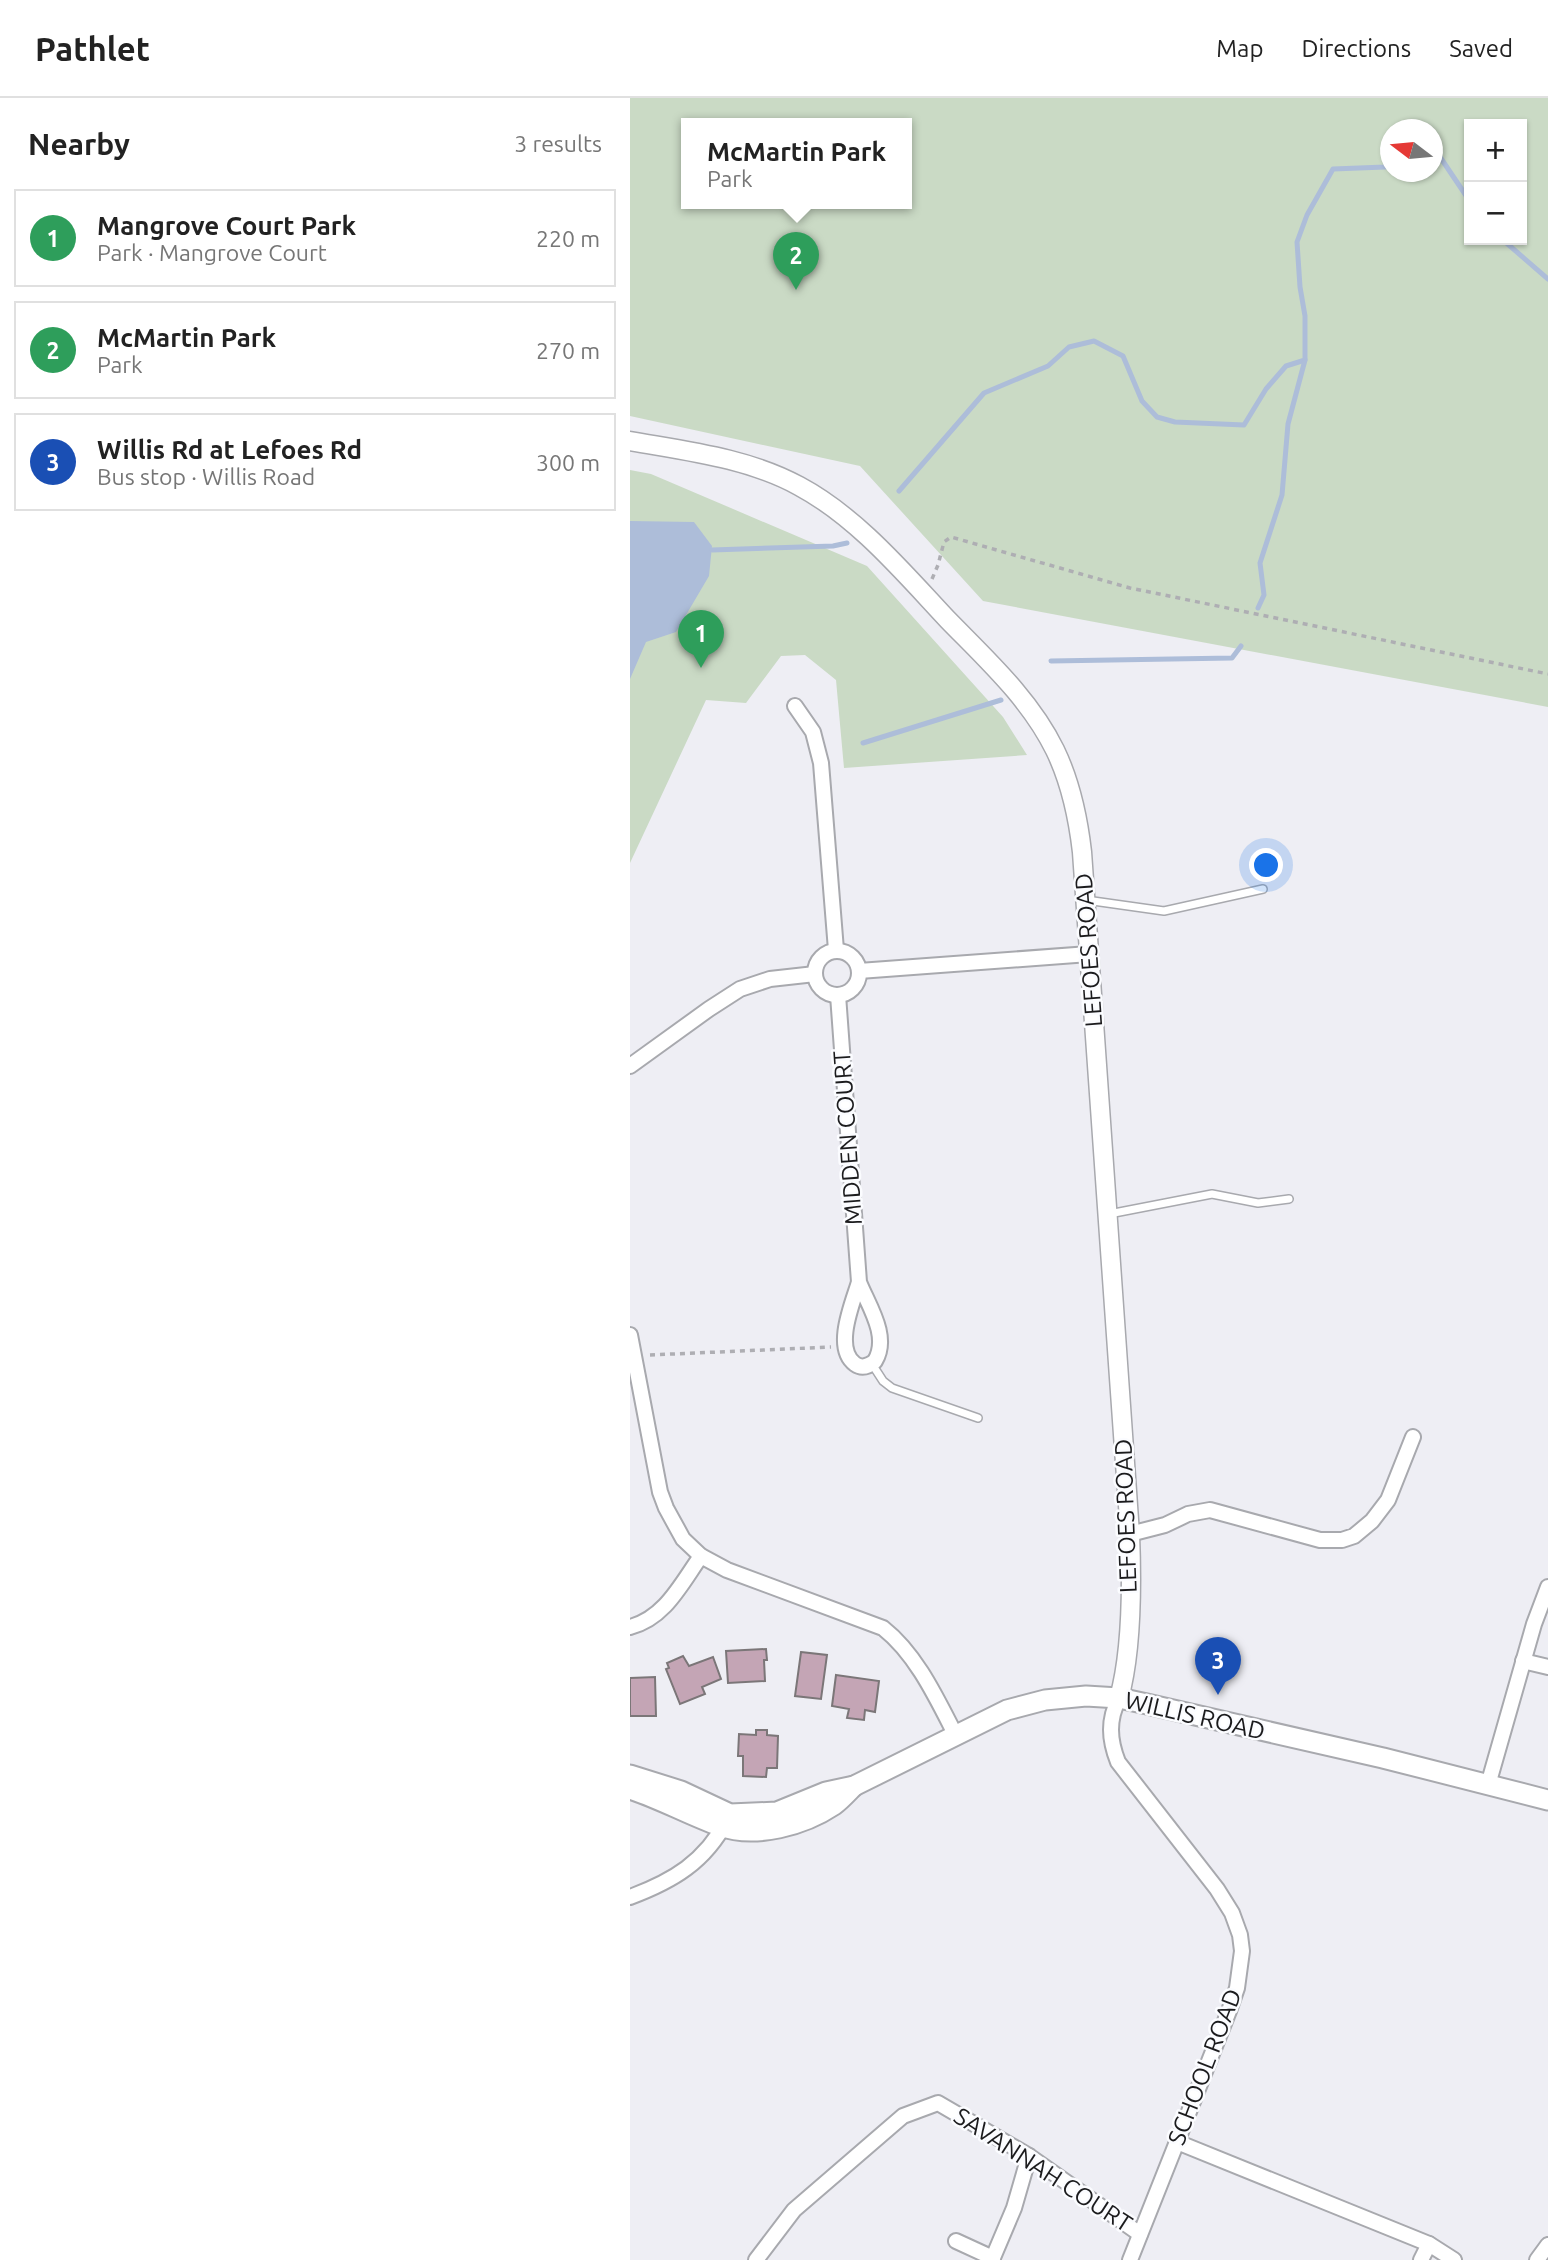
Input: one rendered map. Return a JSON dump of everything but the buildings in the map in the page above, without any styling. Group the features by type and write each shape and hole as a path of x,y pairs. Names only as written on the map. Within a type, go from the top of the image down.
{"main road":[{"name":"WILLIS ROAD","path":"726,1821 761,1830 794,1824 835,1804 854,1786 986,1718 1028,1703 1064,1697 1119,1698 1374,1756 1548,1800"},
{"path":"630,1775 681,1791 726,1821"},
{"path":"630,1789 726,1821"}],"street":[{"name":"LEFOES ROAD","path":"630,441 722,458 762,470 798,485 837,510 923,593 1010,685 1030,709 1056,751 1073,795 1086,900 1130,1534 1130,1607 1123,1684 1119,1698"},
{"path":"794,706 813,732 821,763 836,950"},
{"path":"836,950 849,954 859,971 850,990 838,995 831,994 820,986 815,974 818,961 836,950"},
{"path":"859,971 1089,954"},
{"path":"630,1066 740,989 770,979 815,974"},
{"name":"MIDDEN COURT","path":"838,995 859,1282 872,1309 880,1348 872,1364"},
{"name":"MIDDEN COURT","path":"846,1346 848,1317 859,1282"},
{"path":"630,1335 660,1492 683,1538 701,1556 727,1570 883,1628 894,1636 912,1658 955,1734"},
{"path":"846,1346 852,1362 859,1367 872,1364"},
{"path":"1130,1534 1165,1525 1188,1514 1210,1510 1320,1540 1342,1540 1354,1536 1372,1521 1388,1500 1413,1437"},
{"path":"630,1627 643,1624 662,1610 701,1556"},
{"path":"1488,1785 1523,1661 1548,1587"},
{"path":"1523,1661 1548,1667"},
{"name":"SCHOOL ROAD","path":"1119,1698 1111,1719 1112,1744 1118,1762 1225,1900 1233,1913 1242,1951 1237,1988 1130,2260"},
{"path":"630,1897 674,1879 704,1853 726,1821"},
{"name":"SAVANNAH COURT","path":"756,2260 794,2210 904,2116 938,2103 1029,2156 1140,2234"},
{"path":"1177,2142 1429,2244 1454,2260"},
{"path":"956,2241 993,2259 1014,2208 1029,2156"},
{"path":"1421,2260 1429,2244"},
{"path":"1537,2260 1548,2245"}],"lane":[{"path":"1086,900 1164,911 1263,889"},
{"path":"1108,1214 1212,1194 1258,1202 1289,1199"},
{"path":"872,1364 883,1381 892,1388 978,1418"}],"path":[{"path":"923,593 935,573 944,542 951,537 1130,588 1548,674"},
{"path":"632,1356 846,1346"}],"green space":[{"path":"630,98 1548,98 1548,707 983,601 860,466 630,416"},
{"path":"630,470 651,474 867,566 1003,717 1027,755 844,768 836,680 805,655 781,656 746,703 706,700 630,863"}],"water":[{"path":"630,521 694,522 712,546 709,576 676,632 646,642 630,679"}],"waterway":[{"path":"1443,161 1464,193"},
{"path":"899,491 984,393 1048,366 1069,347 1094,341 1123,356 1142,401 1157,417 1175,422 1244,425 1266,389 1286,366 1305,360 1305,316 1297,242 1307,215 1333,169 1380,167"},
{"path":"1509,245 1548,279"},
{"path":"1258,608 1264,595 1260,563 1282,495 1288,424 1305,360"},
{"path":"712,550 833,546 847,543"},
{"path":"1051,661 1232,658 1241,646"},
{"path":"863,743 1001,700"}],"place":[{"name":"McMartin Park","path":"796,290"},
{"name":"Mangrove Court Park","path":"701,668"},
{"name":"Willis Rd at Lefoes Rd","path":"1218,1695"}]}
